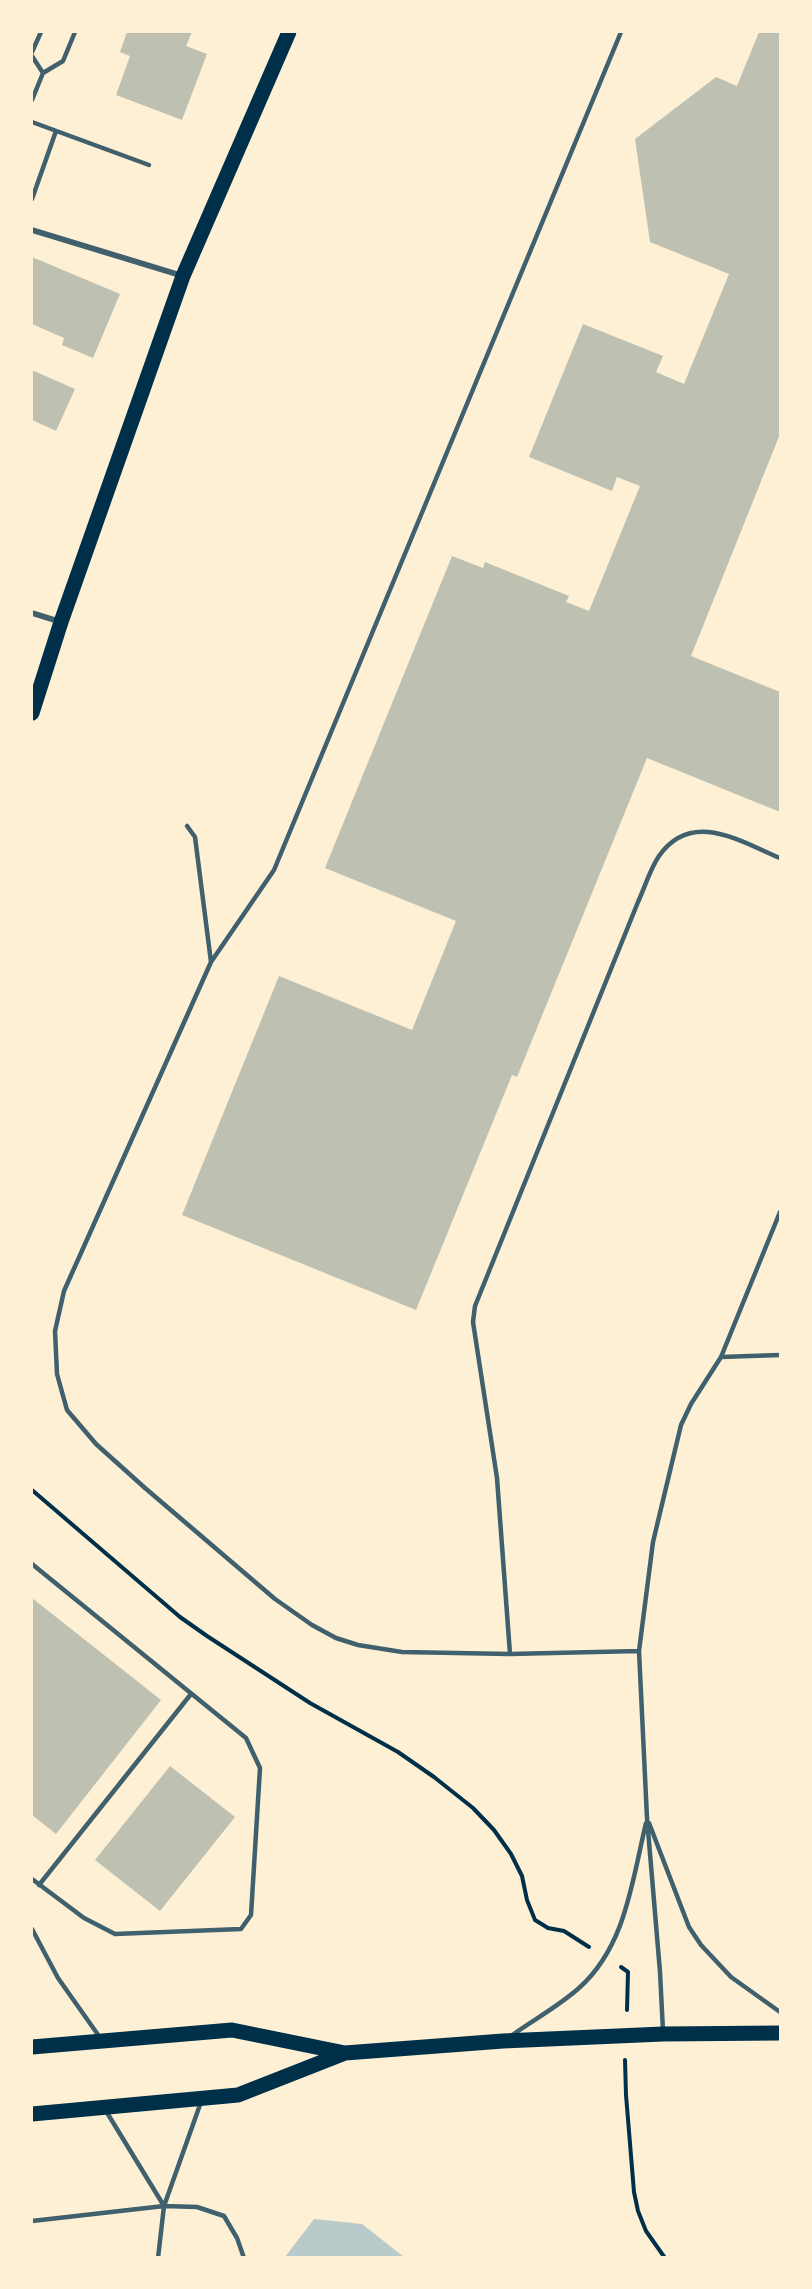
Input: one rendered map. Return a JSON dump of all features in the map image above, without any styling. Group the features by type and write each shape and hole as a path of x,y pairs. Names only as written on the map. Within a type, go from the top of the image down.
{"main road":[{"path":"32,713 61,622 183,276 289,32"},
{"path":"32,2048 232,2030 345,2053 503,2041 663,2034 780,2032"},
{"path":"32,2114 238,2095 345,2053"}],"street":[{"path":"32,230 183,276"},
{"path":"32,613 61,622"}],"lane":[{"path":"41,32 32,54 43,73"},
{"path":"32,100 43,73 63,61 75,32"},
{"path":"621,32 274,870 211,962 64,1291 55,1331 57,1374 68,1410 96,1444 275,1599 336,1638 358,1645 402,1652 510,1654 639,1651"},
{"path":"32,122 148,165"},
{"path":"32,199 56,131"},
{"path":"187,826 195,837 211,962"},
{"path":"510,1654 497,1478 473,1322 475,1306 638,902 659,856 672,842 686,833 702,830 717,833 780,858"},
{"path":"663,2034 647,1818 639,1651 654,1542 675,1444 691,1404 722,1357 780,1212"},
{"path":"722,1357 780,1355"},
{"path":"32,1564 246,1738 260,1767 251,1916 241,1929 115,1934 84,1918 32,1879"},
{"path":"39,1885 191,1694"},
{"path":"647,1818 690,1927 701,1945 731,1977 780,2012"},
{"path":"503,2041 579,1988 605,1957 617,1936 647,1818"},
{"path":"32,1929 58,1978 102,2041"},
{"path":"158,2258 164,2206 202,2098"},
{"path":"104,2108 164,2206"},
{"path":"32,2221 164,2206 197,2207 224,2216 237,2238 244,2258"}],"path":[{"path":"32,1490 180,1617 310,1703 398,1752 434,1776 473,1808 494,1830 511,1854 522,1876 527,1900 535,1920 548,1928 564,1931 592,1948"},
{"path":"619,1966 628,1972 627,2002"},
{"path":"625,2083 634,2192 638,2211 646,2231 665,2258"}],"shaded area":[{"path":"314,2219 362,2224 404,2257 285,2257"}],"building":[{"path":"127,32 192,32 186,46 207,54 182,120 116,95 130,56 120,52"},
{"path":"759,32 780,32 780,434 691,656 780,692 780,812 647,758 517,1077 512,1075 416,1310 182,1215 279,976 412,1030 456,921 325,868 452,556 483,568 485,562 569,596 566,602 589,611 640,486 617,477 612,491 529,457 583,324 663,356 656,372 684,384 729,274 650,242 635,139 716,77 737,86"},
{"path":"32,257 120,294 93,358 62,345 64,338 32,324"},
{"path":"32,370 75,389 56,431 32,420"},
{"path":"32,1598 161,1700 56,1834 32,1815"},
{"path":"170,1766 235,1817 160,1911 95,1860"}]}
